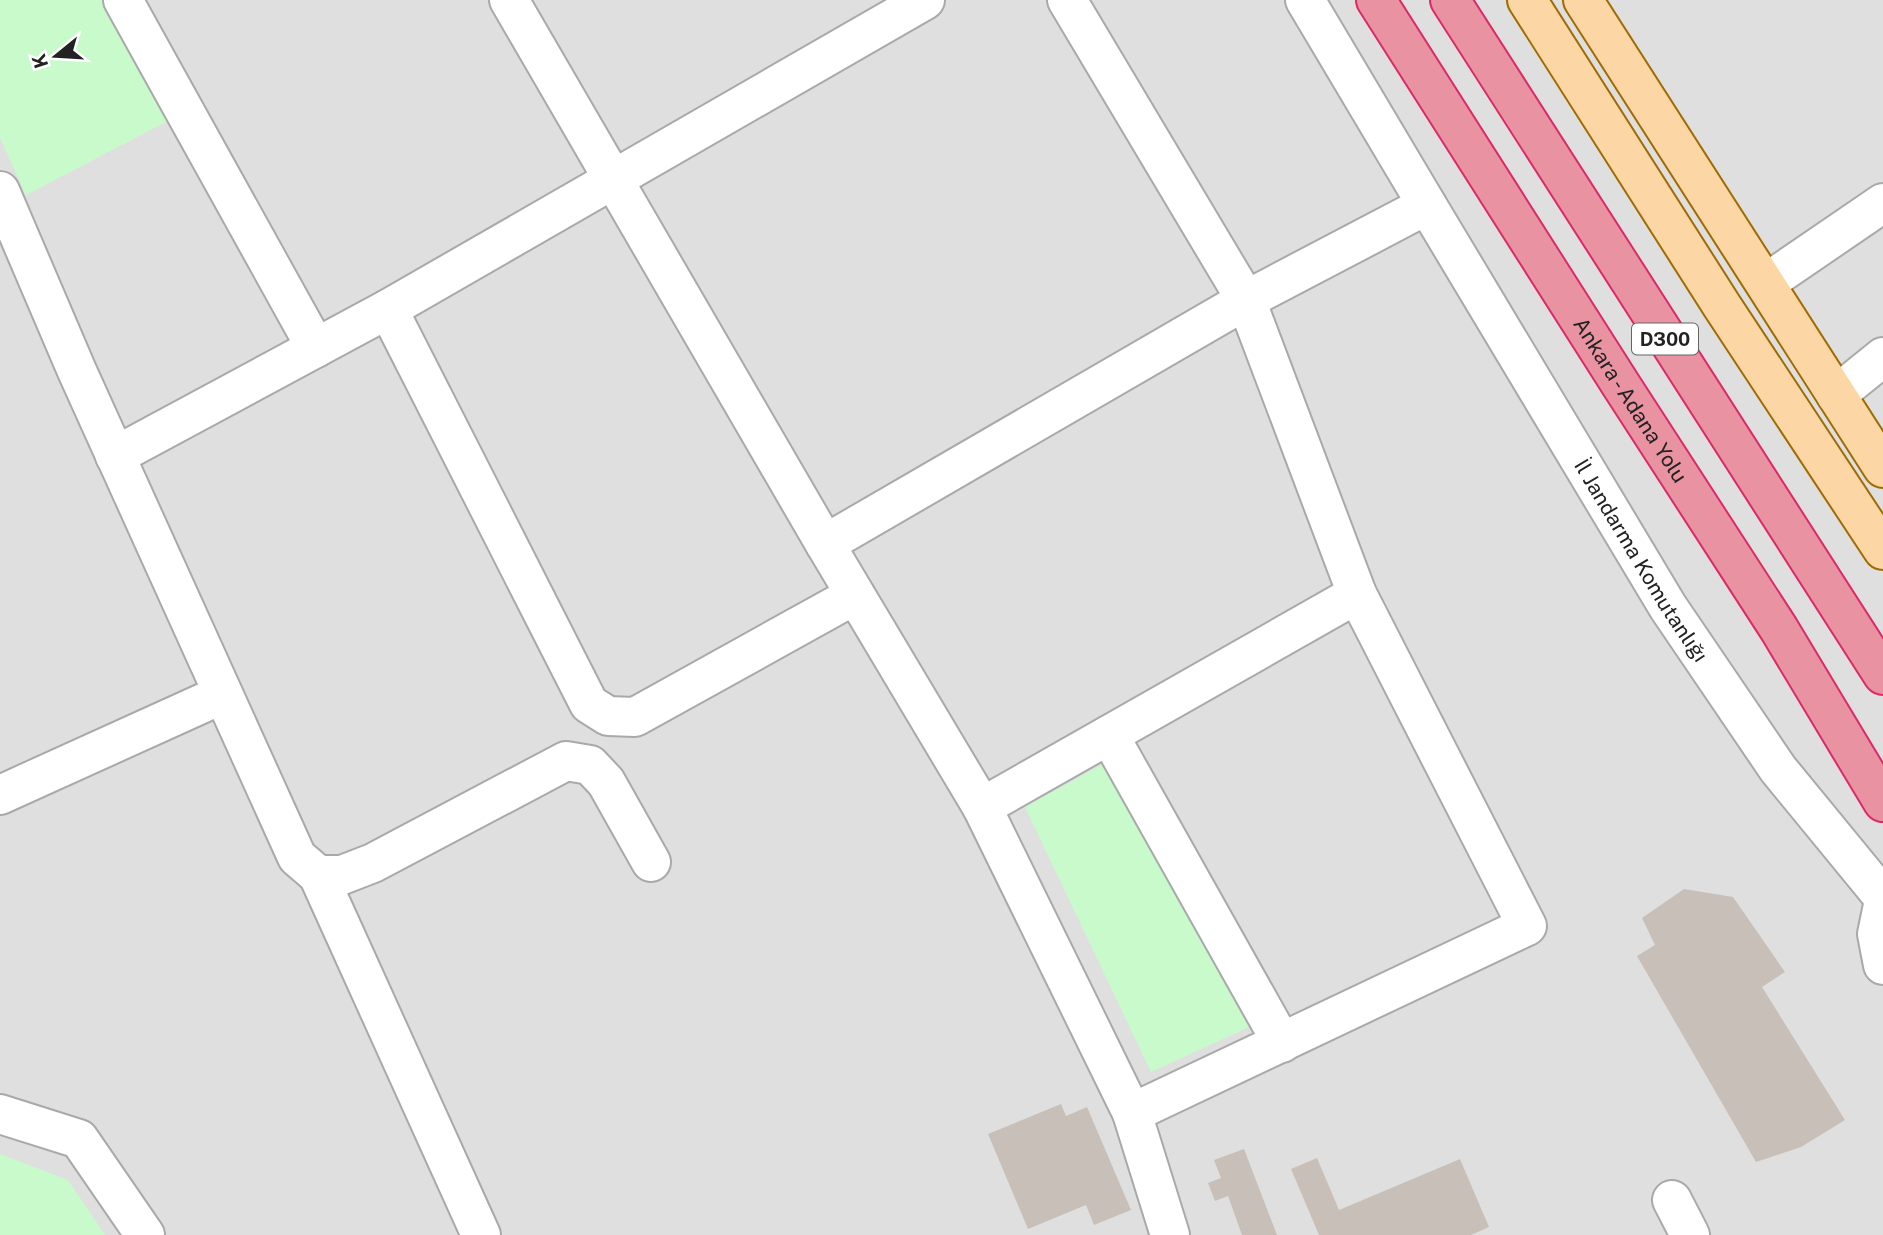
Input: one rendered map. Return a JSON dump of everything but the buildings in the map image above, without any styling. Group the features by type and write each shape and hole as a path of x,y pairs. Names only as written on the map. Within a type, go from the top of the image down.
{"highway":[{"name":"Ankara - Adana Yolu","path":"1376,0 1779,629 1883,802"},
{"name":"D300","path":"1450,0 1883,676"}],"main road":[{"path":"1527,0 1729,317 1883,550"},
{"path":"1583,0 1883,468"}],"street":[{"path":"124,0 316,348"},
{"path":"509,0 825,544 982,807 1132,1113 1170,1235"},
{"path":"115,456 388,309 925,0"},
{"path":"1067,0 1246,300 1357,594 1527,926 1132,1113"},
{"name":"İl Jandarma Komutanlığı","path":"1305,0 1668,607 1778,769 1883,897"},
{"path":"0,191 115,456 297,856 318,875 481,1235"},
{"path":"1766,283 1883,203"},
{"path":"825,544 1246,300 1427,205"},
{"path":"388,309 589,704 608,716 635,717 855,594"},
{"path":"1836,395 1883,358"},
{"path":"982,807 1357,594"},
{"path":"0,795 223,694"},
{"path":"1109,735 1282,1042"},
{"path":"318,875 342,875 373,863 566,761 590,765 606,782 651,862"},
{"path":"1883,905 1877,934 1883,965"},
{"path":"0,1114 79,1139 145,1235"},
{"path":"1672,1200 1690,1235"}],"shaded area":[{"path":"0,0 1883,0 1883,1235 0,1235"}],"green space":[{"path":"0,0 103,0 168,121 26,195 0,138"},
{"path":"1103,764 1249,1027 1151,1072 1025,807"},
{"path":"0,1154 68,1180 105,1235 0,1235"}]}
